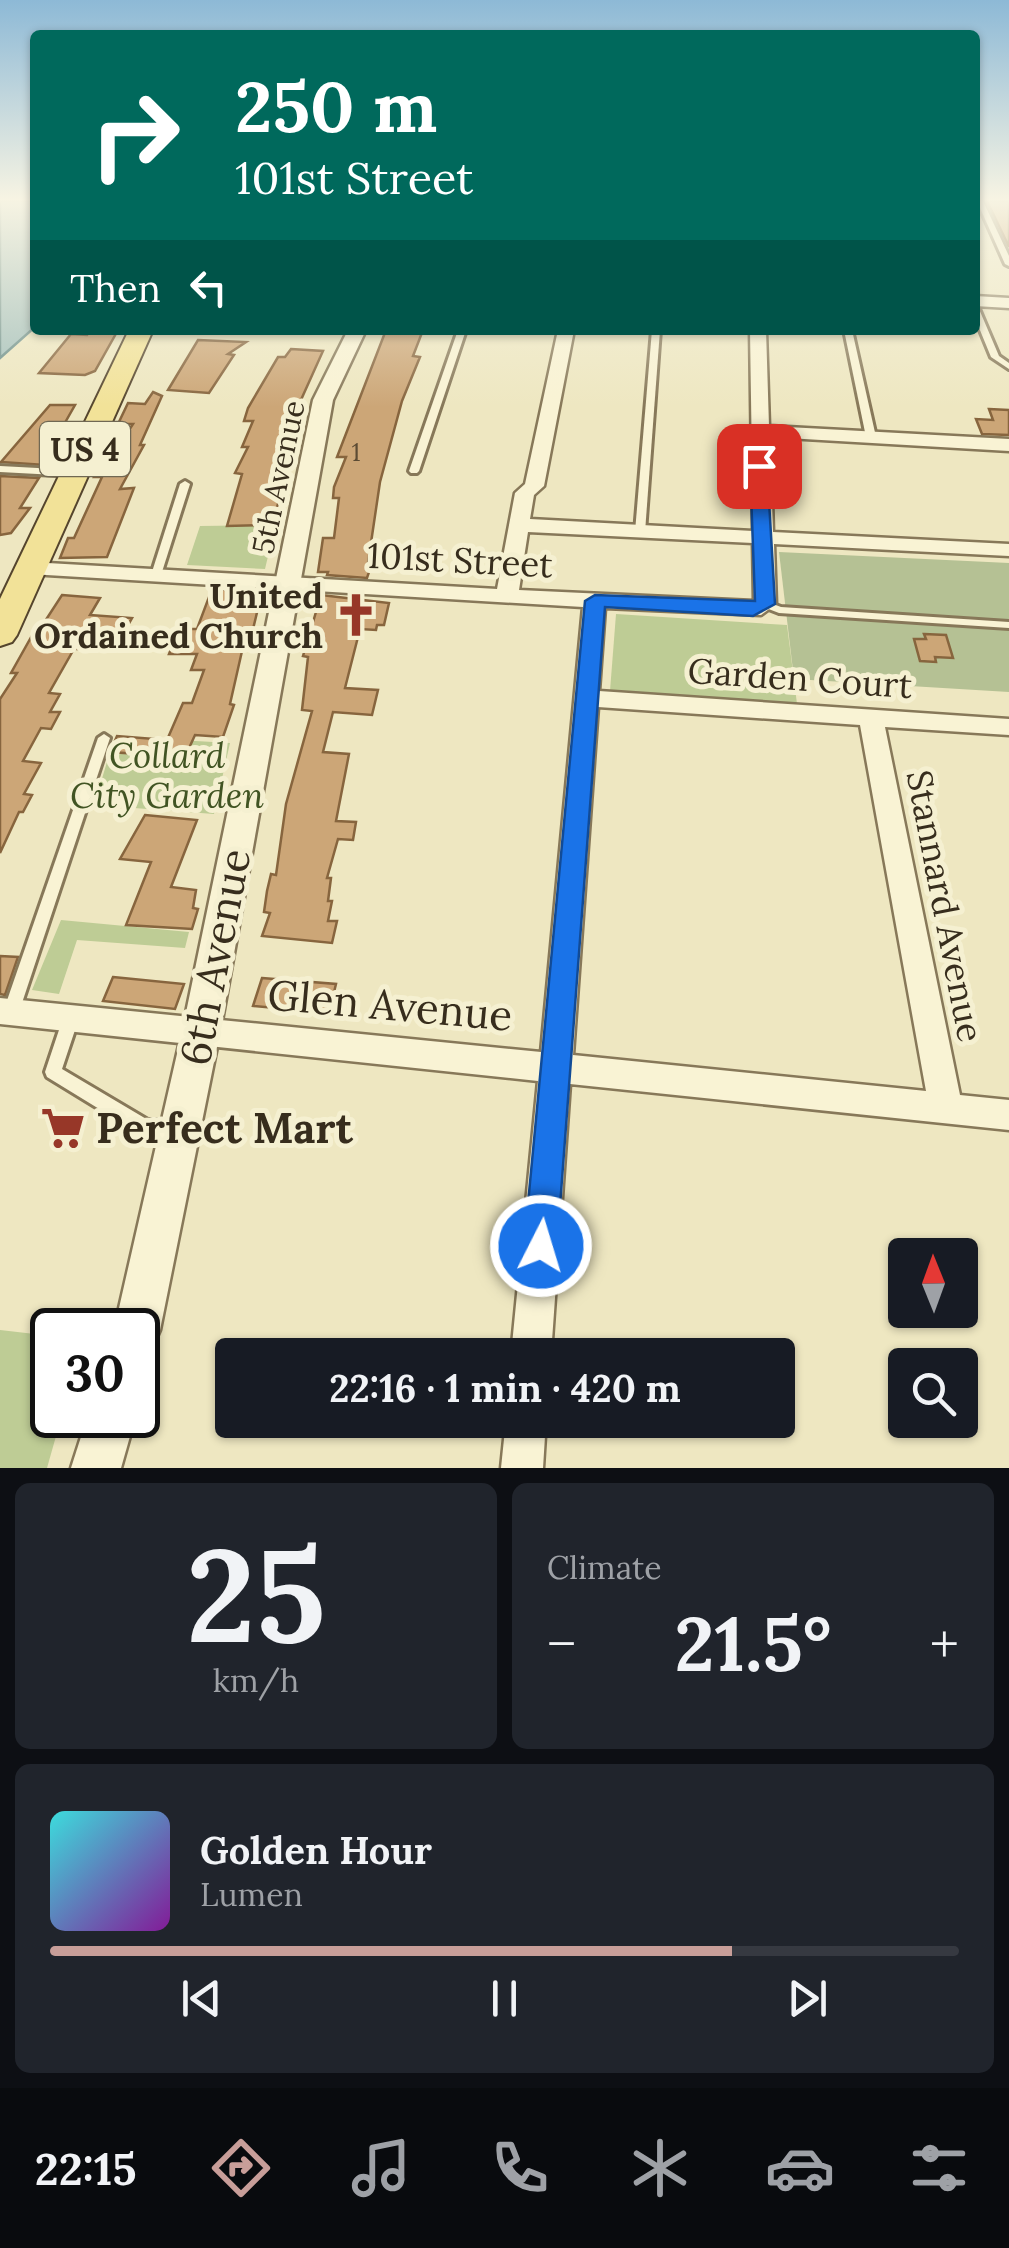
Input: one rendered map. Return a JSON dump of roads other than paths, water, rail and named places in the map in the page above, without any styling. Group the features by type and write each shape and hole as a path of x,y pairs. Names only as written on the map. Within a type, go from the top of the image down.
{"main road":[{"name":"US 4","path":"0,636 139,335"}],"street":[{"path":"980,302 1009,303"},
{"name":"5th Avenue","path":"288,583 323,400 355,335"},
{"path":"526,493 519,486 552,335"},
{"path":"507,596 526,493 534,486 565,335"},
{"path":"746,335 750,408 758,426"},
{"path":"758,335 762,408 758,426 760,538 765,604"},
{"path":"758,426 871,438 1009,445"},
{"path":"520,525 1009,550"},
{"name":"101st Street","path":"30,568 753,610 765,604"},
{"name":"6th Avenue","path":"141,1308 182,1128 288,583"},
{"path":"533,1338 595,601"},
{"name":"Garden Court","path":"587,698 1009,727"},
{"name":"Stannard Avenue","path":"872,718 946,1108"},
{"name":"Glen Avenue","path":"6,1011 1009,1115"},
{"path":"96,1468 105,1438"},
{"path":"522,1468 524,1438"}],"lane":[{"path":"980,321 992,351 1009,366"},
{"path":"414,471 460,335"},
{"path":"640,532 656,335"},
{"path":"849,335 871,438"},
{"path":"992,351 1009,352"},
{"path":"0,469 75,473"},
{"path":"156,575 185,484"},
{"path":"765,604 779,610 1009,625"},
{"path":"6,1011 104,738"},
{"path":"71,1018 53,1072 146,1128 182,1128"}],"water":[{"path":"0,270 30,270 30,331 0,358"}],"place":[{"name":"United Ordained Church","path":"356,615"},
{"name":"Perfect Mart","path":"63,1128"}],"park label":[{"name":"Collard City Garden","path":"167,775"}]}
